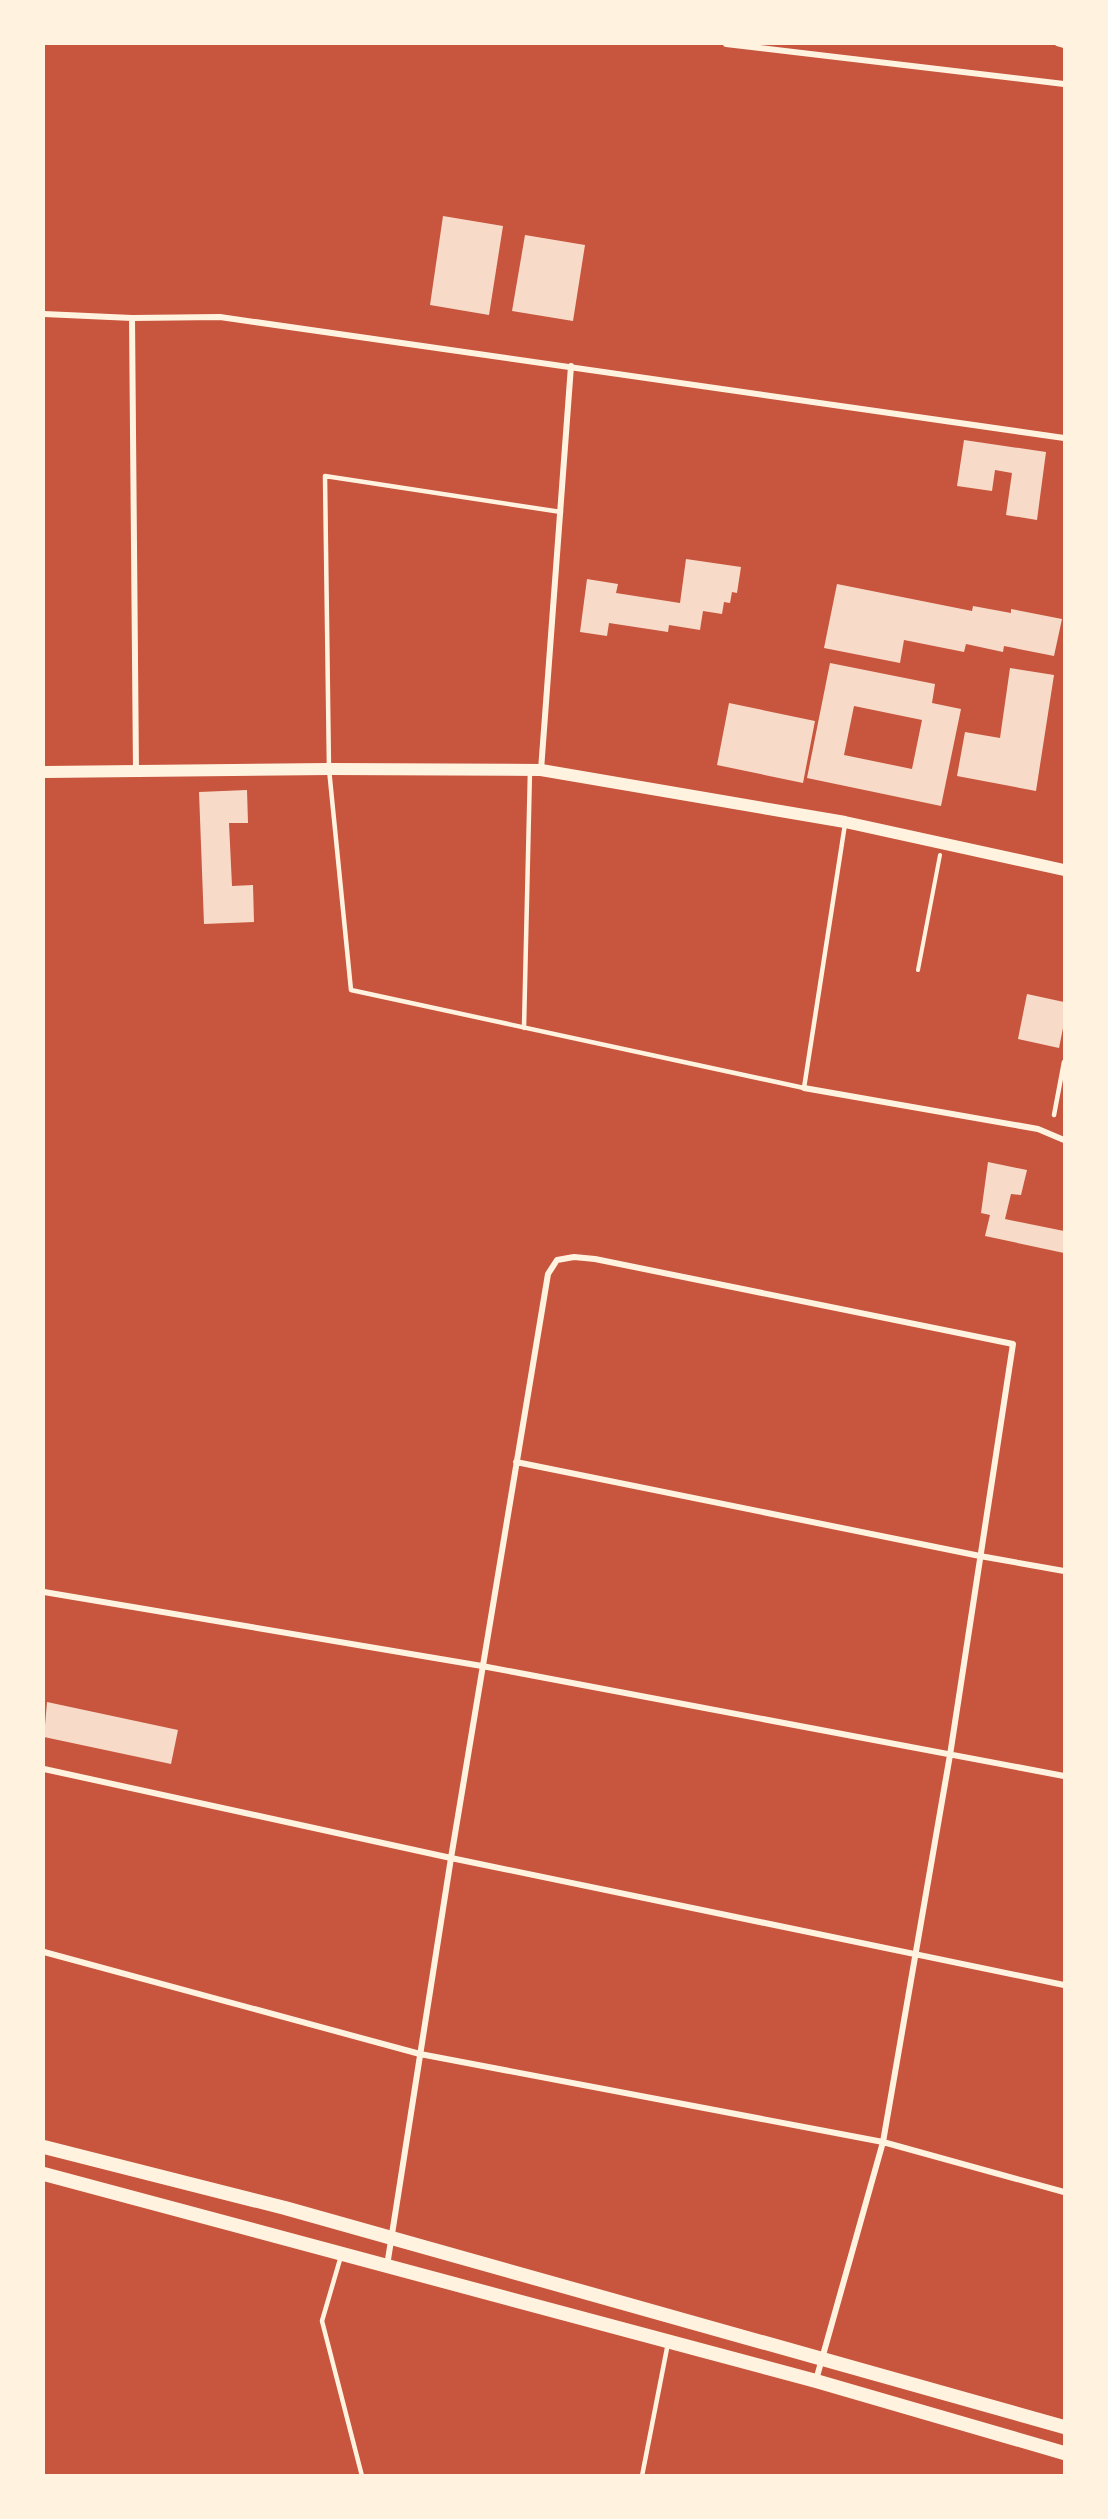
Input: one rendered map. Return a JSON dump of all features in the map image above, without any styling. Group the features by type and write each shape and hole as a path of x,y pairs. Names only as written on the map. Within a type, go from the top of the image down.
{"main road":[{"path":"44,772 136,773 329,769 536,770 845,822 1065,870"},
{"path":"44,2147 285,2208 1065,2427"},
{"path":"44,2174 816,2381 1065,2453"}],"street":[{"path":"726,44 1065,84"},
{"path":"44,314 132,318 220,317 1065,438"},
{"path":"132,318 136,773"},
{"path":"536,770 561,512 571,366"},
{"path":"804,1088 1038,1129 1065,1140"},
{"path":"387,2266 516,1462 548,1274 557,1260 574,1257 1013,1344 950,1755 883,2142 816,2381"},
{"path":"516,1462 980,1556 1065,1571"},
{"path":"44,1592 482,1666 1065,1776"},
{"path":"44,1769 451,1858 1065,1985"},
{"path":"44,1952 420,2054 883,2142 1065,2192"}],"lane":[{"path":"561,512 325,476 329,769 351,990 804,1088 845,822"},
{"path":"524,1028 536,770"},
{"path":"1054,1115 1065,1062"},
{"path":"342,2254 322,2321 362,2475"},
{"path":"642,2475 668,2343"}],"path":[{"path":"1057,44 1065,46"},
{"path":"918,970 942,844"}],"building":[{"path":"443,216 503,226 489,315 430,305"},
{"path":"525,235 585,245 573,321 512,311"},
{"path":"964,440 1046,452 1037,520 1006,515 1012,473 995,470 992,491 957,486"},
{"path":"686,559 741,567 737,593 732,592 730,603 724,602 722,614 703,611 700,630 669,625 668,632 609,623 607,636 580,632 587,579 618,584 616,593 680,603"},
{"path":"837,584 972,611 973,606 1011,613 1011,609 1062,619 1054,656 1004,646 1003,652 966,644 964,652 904,640 900,663 824,648"},
{"path":"830,663 935,684 932,703 961,709 941,806 807,778","holes":["854,706 922,720 912,769 844,755"]},
{"path":"1010,668 1054,675 1036,791 957,776 965,732 1000,738"},
{"path":"729,703 815,721 803,783 717,765"},
{"path":"247,790 248,823 229,823 232,886 253,885 254,922 204,924 199,792"},
{"path":"1027,994 1064,1002 1064,1023 1059,1048 1018,1039"},
{"path":"988,1162 1027,1170 1021,1195 1011,1194 1005,1219 1064,1231 1064,1253 985,1236 990,1215 981,1213"},
{"path":"47,1702 178,1730 171,1764 44,1737"}]}
